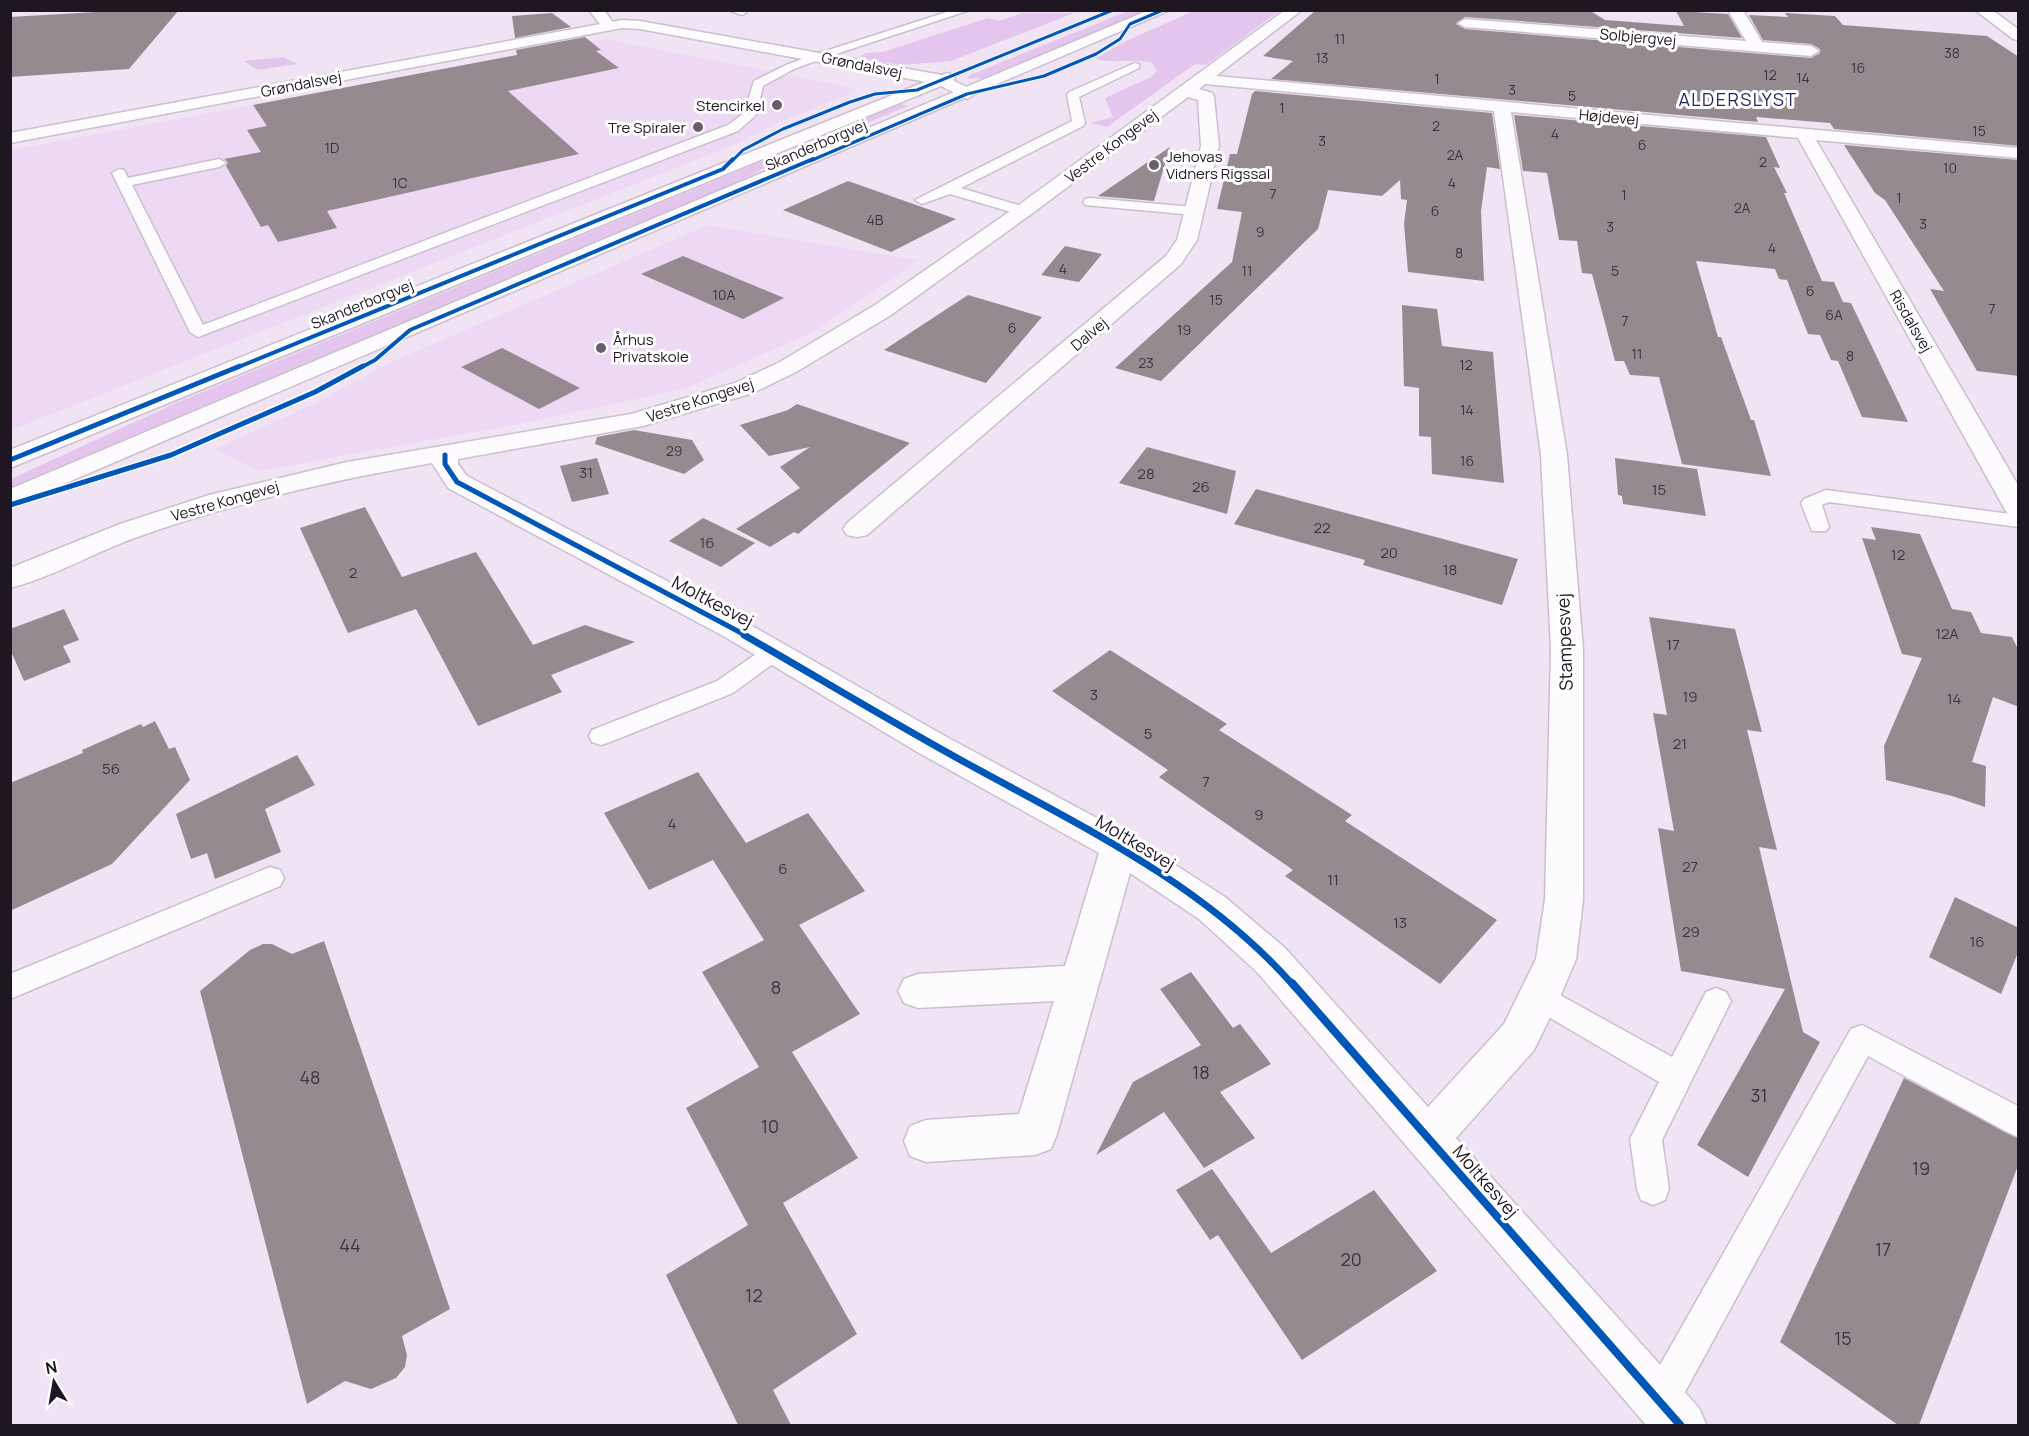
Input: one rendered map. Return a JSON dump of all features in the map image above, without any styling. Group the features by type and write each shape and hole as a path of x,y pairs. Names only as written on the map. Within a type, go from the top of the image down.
{"street":[{"path":"596,10 608,25"},
{"name":"Skanderborgvej","path":"10,460 1113,10"},
{"name":"Skanderborgvej","path":"10,499 1163,10"},
{"name":"Vestre Kongevej","path":"10,579 130,530 219,501 347,470 634,421 744,388 788,367 883,310 1023,211 1295,10"},
{"path":"1735,10 1756,46"},
{"path":"1982,10 2019,36"},
{"path":"1544,16 1569,31"},
{"name":"Solbjergvej","path":"1466,23 1811,51"},
{"name":"Grøndalsvej","path":"10,138 608,25 640,25 942,80 967,94"},
{"name":"Grøndalsvej","path":"591,29 917,90 967,94"},
{"name":"Højdevej","path":"1193,84 1502,107 2019,153"},
{"name":"Dalvej","path":"857,529 1174,260 1187,240 1210,146 1206,97 1193,84"},
{"name":"Stampesvej","path":"1428,1138 1519,1037 1540,998 1556,959 1564,900 1567,649 1554,455 1502,107"},
{"name":"Risdalsvej","path":"1804,134 2019,508"},
{"name":"Moltkesvej","path":"445,455 445,464 457,482 774,652 931,744 1119,847 1212,908 1271,960 1671,1413"},
{"name":"Moltkesvej","path":"926,1141 1035,1134 1119,847"},
{"path":"918,991 1079,982"}],"lane":[{"path":"219,164 121,178 198,332 733,128 750,115 758,84 817,57 964,10"},
{"path":"922,200 949,189 1079,123 1073,95 1135,66"},
{"path":"949,189 1023,211"},
{"path":"1090,202 1194,211"},
{"path":"1819,527 1811,503 1826,496 2019,521"},
{"path":"602,736 725,687 774,652"},
{"path":"10,987 270,878"},
{"path":"1540,998 1678,1077"},
{"path":"1653,1189 1646,1140 1716,1001"},
{"path":"1671,1413 1862,1038 2019,1122"}],"shaded area":[{"path":"1196,10 1279,11 1206,65 1195,64 1107,127 1091,123 1113,117 1105,98 1151,77 1157,71 1152,63 1095,59 1126,41"},
{"path":"1128,11 1148,11 987,78 967,79 970,75"},
{"path":"1023,13 1074,13 951,61 900,65 859,58 866,53 883,52 988,18 999,21"},
{"path":"604,39 854,88 850,94 775,124 734,145 11,430 11,150"},
{"path":"283,57 297,64 257,70 244,61"},
{"path":"901,104 908,106 804,149 728,186 11,487 11,479 176,403"},
{"name":"Århus Privatskole","path":"708,225 918,260 813,332 684,389 509,426 259,471 215,449 322,400 389,363"}],"building":[{"path":"131,10 179,10 129,69 10,77 10,17"},
{"path":"1316,10 1589,10 1605,20 1684,26 1676,11 1728,14 1742,38 1465,17 1456,24 1465,29 1811,58 1820,53 1820,49 1811,44 1763,40 1749,15 1788,17 1785,13 1835,16 1843,25 1987,36 2019,57 2019,146 1834,129 1830,123 1756,117 1758,122 1271,79 1293,61 1263,56"},
{"path":"552,13 571,27 515,38 512,16"},
{"path":"585,37 601,50 596,51 619,68 508,91 579,154 327,211 337,228 278,242 268,225 261,227 226,166 228,162 224,159 261,152 247,130 267,126 253,105 517,55 516,50"},
{"path":"1255,91 1492,113 1500,169 1487,167 1481,211 1484,281 1408,272 1404,224 1407,200 1401,199 1400,180 1382,196 1328,190 1318,229 1161,381 1115,368 1232,262 1242,212 1217,209 1230,154 1237,154 1252,94"},
{"path":"1514,115 1766,137 1780,168 1774,167 1787,193 1784,193 1822,281 1834,282 1843,302 1851,303 1908,422 1862,417 1838,361 1831,360 1820,335 1808,334 1787,280 1779,279 1775,269 1696,261 1718,337 1721,337 1751,420 1754,420 1771,476 1682,464 1659,377 1630,375 1624,361 1615,361 1592,274 1582,273 1577,241 1559,240 1547,173 1523,171"},
{"path":"1844,145 2019,160 2019,376 1977,371 1930,289 1944,291 1885,200 1875,193"},
{"path":"1170,147 1154,201 1098,196"},
{"path":"848,181 956,219 891,252 783,210"},
{"path":"1065,246 1102,254 1079,282 1041,275"},
{"path":"683,256 784,298 743,319 641,274"},
{"path":"968,295 1042,317 986,383 884,350"},
{"path":"1402,305 1437,309 1442,346 1493,352 1504,483 1432,474 1431,437 1419,436 1419,388 1404,386"},
{"path":"502,348 580,388 539,409 461,367"},
{"path":"797,404 910,443 798,534 794,532 770,547 736,529 800,488 780,467 810,447 769,456 740,425 788,410"},
{"path":"634,430 692,440 704,460 684,474 595,444 597,437"},
{"path":"1147,447 1236,471 1227,514 1119,483"},
{"path":"597,458 609,494 572,502 560,466"},
{"path":"1615,458 1697,469 1706,516 1623,504 1622,496 1618,495"},
{"path":"1256,489 1518,559 1502,605 1363,565 1365,560 1234,524"},
{"path":"365,507 402,577 476,552 533,645 585,625 635,642 551,675 562,692 478,726 416,609 348,633 300,528"},
{"path":"703,518 755,543 721,567 669,541"},
{"path":"1871,527 1920,534 1952,609 1971,612 1981,633 2012,637 2019,651 2019,707 1993,697 1972,762 1986,766 1985,807 1952,796 1886,780 1884,746 1922,658 1902,654 1862,538 1876,540"},
{"path":"64,609 79,640 63,646 71,662 24,681 10,649 10,629"},
{"path":"1649,617 1735,629 1762,732 1747,730 1777,850 1759,847 1803,1032 1820,1042 1748,1177 1697,1145 1785,989 1681,971 1658,828 1674,831 1653,713 1667,715"},
{"path":"1110,650 1227,724 1219,730 1352,815 1345,821 1497,920 1440,984 1285,876 1293,870 1159,777 1168,770 1052,691"},
{"path":"155,721 169,749 175,747 190,780 112,864 10,911 10,783 83,753 82,750 141,724 143,727"},
{"path":"297,755 315,785 265,809 281,852 215,879 207,853 191,859 176,814"},
{"path":"698,772 746,843 808,813 865,891 799,925 860,1014 792,1052 858,1158 783,1203 857,1334 773,1390 791,1425 738,1425 666,1275 748,1225 686,1108 759,1067 702,972 764,940 713,860 649,890 604,813"},
{"path":"1955,897 2019,928 2019,950 2001,994 1929,957"},
{"path":"324,941 450,1309 402,1336 407,1355 405,1367 396,1378 371,1389 345,1381 307,1404 200,991 250,950 263,944 272,944 292,954"},
{"path":"1191,972 1233,1028 1240,1024 1271,1064 1220,1092 1255,1138 1204,1168 1164,1112 1096,1155 1133,1082 1201,1045 1160,989"},
{"path":"1904,1078 2019,1139 2019,1163 1919,1425 1898,1425 1780,1342"},
{"path":"1212,1169 1271,1253 1374,1190 1437,1271 1302,1360 1218,1235 1210,1240 1176,1190"}],"cycle path":[{"path":"10,460 723,169 743,150 783,129 875,94 917,90 1113,10"},
{"path":"10,505 171,455 315,392 375,360 410,330 967,94 1044,76 1096,54 1120,39 1130,24 1163,10"},
{"path":"445,455 445,464 457,482 736,630 931,744 1119,847 1212,908 1271,960 1681,1426"}],"place":[{"name":"Stencirkel","path":"777,105"},
{"name":"Tre Spiraler","path":"698,127"},
{"name":"Jehovas Vidners Rigssal","path":"1154,165"},
{"name":"Århus Privatskole","path":"601,348"}],"district":[{"name":"ALDERSLYST","path":"1738,99"}]}
